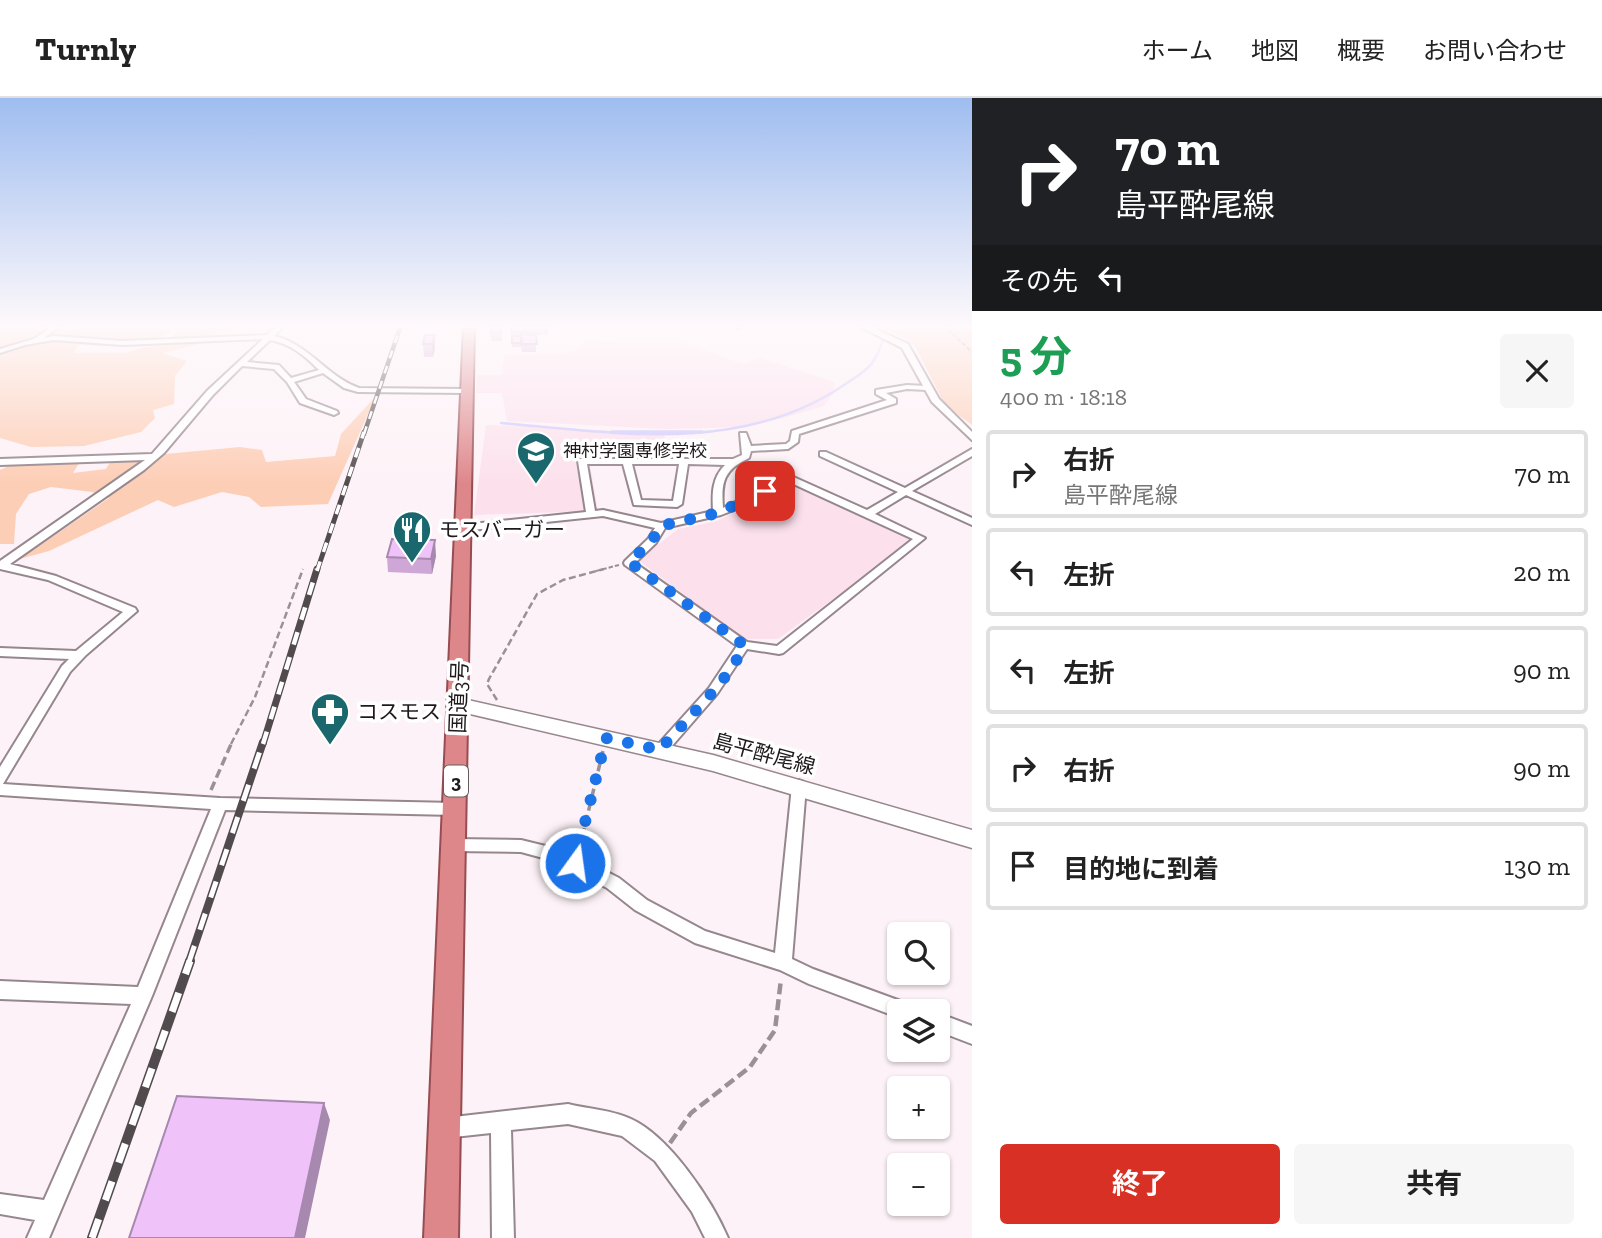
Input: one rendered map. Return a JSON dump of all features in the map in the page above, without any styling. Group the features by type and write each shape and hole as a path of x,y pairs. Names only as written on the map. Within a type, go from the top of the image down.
{"highway":[{"name":"国道3号","path":"441,1238 467,378"}],"main road":[{"name":"島平酔尾線","path":"459,705 660,750 799,786 972,839"}],"street":[{"path":"1,566 114,489 154,457 225,378"},
{"path":"287,378 303,401 334,412"},
{"path":"290,381 299,378"},
{"path":"331,378 341,386 369,392 467,391"},
{"path":"922,378 926,388 947,414 972,437"},
{"path":"747,449 788,446 794,442 795,433 893,401 879,392 907,387 926,388"},
{"path":"718,513 716,488 724,469 746,456 743,435"},
{"path":"869,513 972,452"},
{"path":"824,454 972,522"},
{"path":"0,462 154,457"},
{"path":"592,513 582,461 733,462"},
{"path":"627,461 637,503 677,504 684,461"},
{"path":"462,528 592,513 660,526 741,505 789,478 920,538 779,650 744,645 629,562 652,541 660,526"},
{"path":"0,779 66,668 131,611 52,578 1,566"},
{"path":"660,750 713,691 744,645"},
{"path":"0,652 79,655"},
{"path":"783,963 799,786"},
{"path":"0,789 213,803 455,809"},
{"path":"38,1238 143,996 213,803"},
{"path":"454,845 521,846 561,856 612,883 641,905 701,938 783,963 809,976 887,1004"},
{"path":"0,990 143,996"},
{"path":"950,1027 972,1035"},
{"path":"445,1128 568,1114 627,1128 662,1154 699,1205 717,1238"},
{"path":"501,1122 503,1238"},
{"path":"0,1203 48,1211"}],"path":[{"path":"506,715 487,684 516,624 538,593 557,583 629,562"},
{"path":"213,803 236,732 255,697 303,569"},
{"path":"575,863 606,738"},
{"path":"662,1154 691,1113 750,1067 775,1030 783,963"}],"shaded area":[{"path":"0,378 175,378 174,404 153,410 155,418 141,432 84,446 31,447 0,438"},
{"path":"477,378 823,378 835,382 832,395 824,406 744,427 666,429 507,421 502,393 476,393"},
{"path":"931,378 972,378 972,425 945,405"},
{"path":"376,396 328,504 261,507 249,497 222,492 174,507 158,500 49,551 20,559 109,498 92,492 51,487 29,494 16,514 14,544 0,544 0,470 13,464 81,460 73,473 106,469 112,459 240,447 262,450 266,462 335,456 341,434"},
{"name":"神村学園専修学校","path":"486,425 664,433 669,460 589,459 598,511 474,515"},
{"path":"791,481 916,539 778,639 743,639 638,560 678,529 717,521"}],"building":[{"path":"392,539 435,540 431,559 387,557"},
{"path":"177,1096 324,1103 295,1238 129,1238"}],"waterway":[{"path":"698,432 761,422 802,408 854,378"},
{"path":"501,423 632,434 698,432"},
{"path":"612,432 698,432"},
{"path":"698,432 702,432"}],"railway":[{"path":"364,434 383,378"},
{"path":"317,571 364,432"},
{"path":"263,744 317,569"},
{"path":"189,962 263,742"},
{"path":"92,1238 190,961"}],"place":[{"name":"神村学園専修学校","path":"536,485"},
{"name":"モスバーガー","path":"412,564"},
{"name":"コスモス","path":"330,746"}],"route":[{"path":"575,863 606,738 660,750 713,691 744,645 629,562 652,541 660,526 718,513 741,505 765,491"}]}
